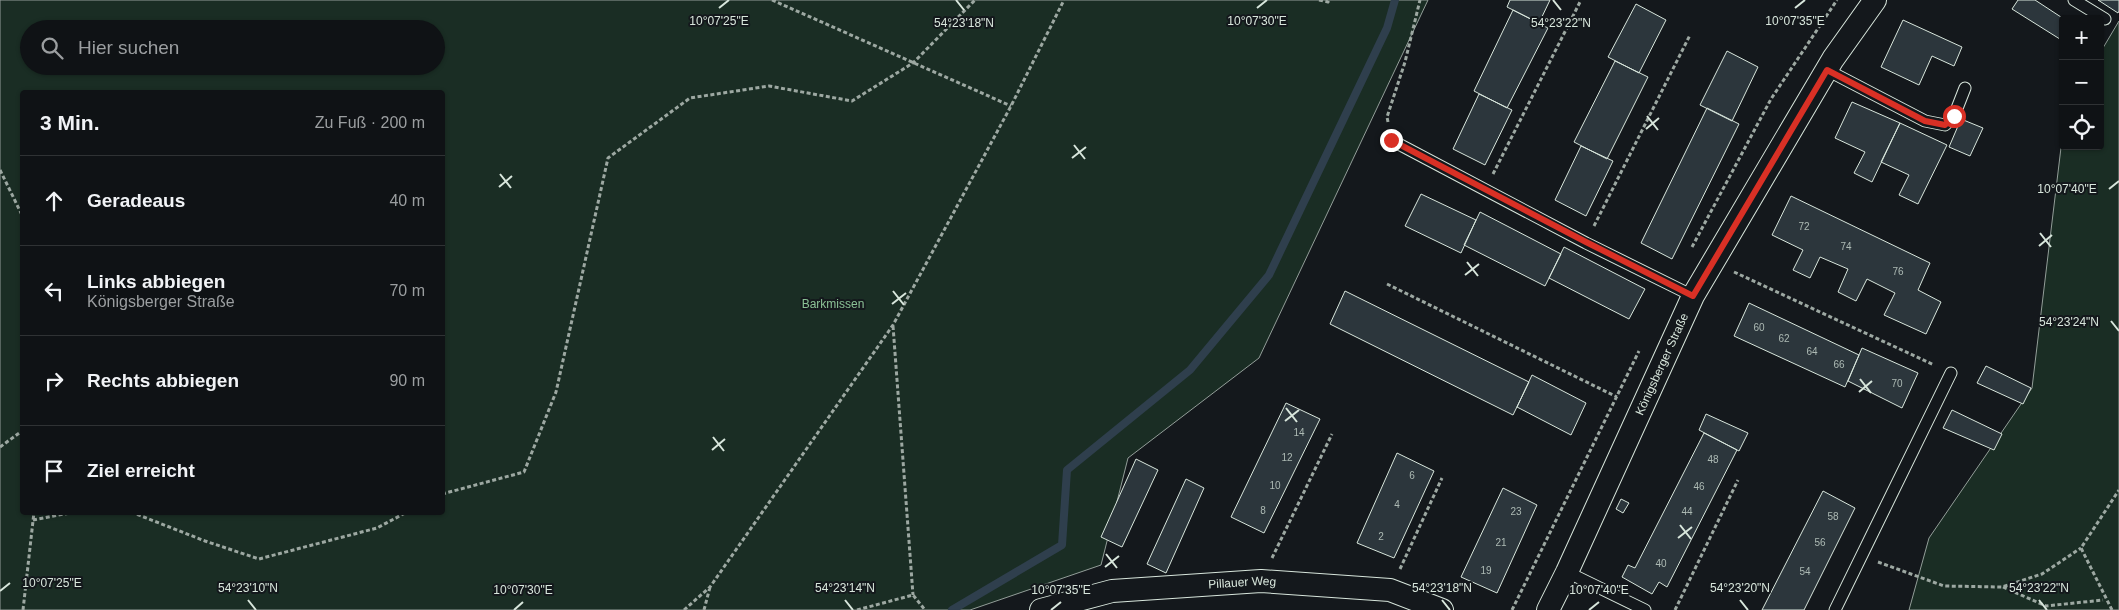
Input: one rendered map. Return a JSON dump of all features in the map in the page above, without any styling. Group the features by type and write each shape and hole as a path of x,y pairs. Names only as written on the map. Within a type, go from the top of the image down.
{"street":[{"name":"Königsberger Straße","path":"1548,610 1693,296 1827,70 1875,0"},
{"name":"Pillauer Weg","path":"1040,610 1112,591 1261,581 1390,590 1442,610"}],"lane":[{"path":"2074,0 2105,19"},
{"path":"1827,70 1925,121 1945,125 1954,116 1965,88"},
{"path":"1391,140 1693,296"},
{"path":"1835,610 1951,373"},
{"path":"1567,572 1645,610"}],"path":[{"path":"772,0 1011,106"},
{"path":"445,493 524,472 556,392 608,158 690,98 769,86 852,101 913,62 976,0"},
{"path":"684,610 710,587 893,325 1011,106 1064,0"},
{"path":"1319,0 1328,2 1328,0"},
{"path":"1391,140 1387,117 1405,62 1420,0"},
{"path":"1485,190 1581,0"},
{"path":"1586,242 1690,35"},
{"path":"0,170 20,211"},
{"path":"1714,262 1951,373"},
{"path":"1386,284 1617,397"},
{"path":"893,325 913,595 925,610"},
{"path":"0,447 20,432"},
{"path":"1261,581 1332,434"},
{"path":"1390,590 1442,478"},
{"path":"1675,610 1738,480"},
{"path":"1861,556 1944,586 2002,587 2042,574 2081,548 2119,490"},
{"path":"23,610 34,515"},
{"path":"34,520 60,515"},
{"path":"140,515 205,541 259,559 377,528 401,515"},
{"path":"2081,548 2112,610"},
{"path":"704,610 710,587"},
{"path":"2002,587 2046,606 2102,600"},
{"path":"857,610 913,595"}],"green space":[{"name":"Barkmissen","path":"0,0 1428,0 1259,358 1128,458 1101,565 970,610 0,610"},
{"path":"2119,21 2119,610 1909,610 1929,538 2032,388 2061,150 2104,150 2104,46"}],"building":[{"path":"1510,0 1550,0 1539,23 1507,7"},
{"path":"2018,0 2035,0 2059,16 2059,38 2012,9"},
{"path":"2098,0 2119,0 2118,13"},
{"path":"1636,4 1666,20 1639,73 1608,57"},
{"path":"1513,10 1548,28 1507,108 1474,91"},
{"path":"1903,20 1962,47 1954,66 1932,56 1919,85 1881,67"},
{"path":"1727,51 1758,67 1732,121 1700,105"},
{"path":"1615,61 1648,77 1607,159 1574,142"},
{"path":"1479,94 1512,110 1485,165 1453,149"},
{"path":"1852,102 1900,123 1872,182 1854,173 1865,152 1835,138"},
{"path":"1707,108 1739,124 1672,259 1641,243"},
{"path":"1961,119 1983,128 1970,156 1949,147"},
{"path":"1900,123 1947,145 1918,204 1899,195 1909,175 1881,162"},
{"path":"1581,146 1613,161 1586,216 1555,200"},
{"path":"1421,194 1476,220 1461,253 1405,226"},
{"path":"1791,196 1930,263 1918,290 1941,302 1926,334 1884,315 1895,293 1867,279 1856,301 1838,292 1848,269 1820,257 1810,278 1793,270 1803,250 1772,235"},
{"path":"1480,212 1561,254 1545,286 1464,245"},
{"path":"1564,247 1645,289 1629,319 1549,278"},
{"path":"1345,291 1529,382 1513,415 1330,324"},
{"path":"1749,303 1859,355 1845,387 1734,336"},
{"path":"1862,348 1918,373 1902,408 1848,381"},
{"path":"1986,366 2031,388 2023,404 1977,383"},
{"path":"1532,375 1586,403 1571,435 1517,407"},
{"path":"1286,403 1320,419 1264,533 1231,517"},
{"path":"1952,410 2002,434 1994,450 1943,428"},
{"path":"1706,414 1748,433 1739,451 1699,430"},
{"path":"1704,433 1737,450 1667,587 1659,582 1652,594 1622,577 1628,565 1635,568"},
{"path":"1397,453 1434,471 1394,558 1357,543"},
{"path":"1136,459 1158,470 1122,547 1101,537"},
{"path":"1186,479 1204,488 1166,573 1147,564"},
{"path":"1503,488 1537,505 1497,593 1461,577"},
{"path":"1823,491 1855,508 1804,610 1762,610"},
{"path":"1621,499 1629,503 1623,513 1616,509"}],"waterway":[{"path":"952,610 1062,545 1067,470 1190,370 1269,275 1387,28 1395,0"}],"route":[{"path":"1391,140 1693,296 1827,70 1925,121 1945,125 1954,116"}]}
